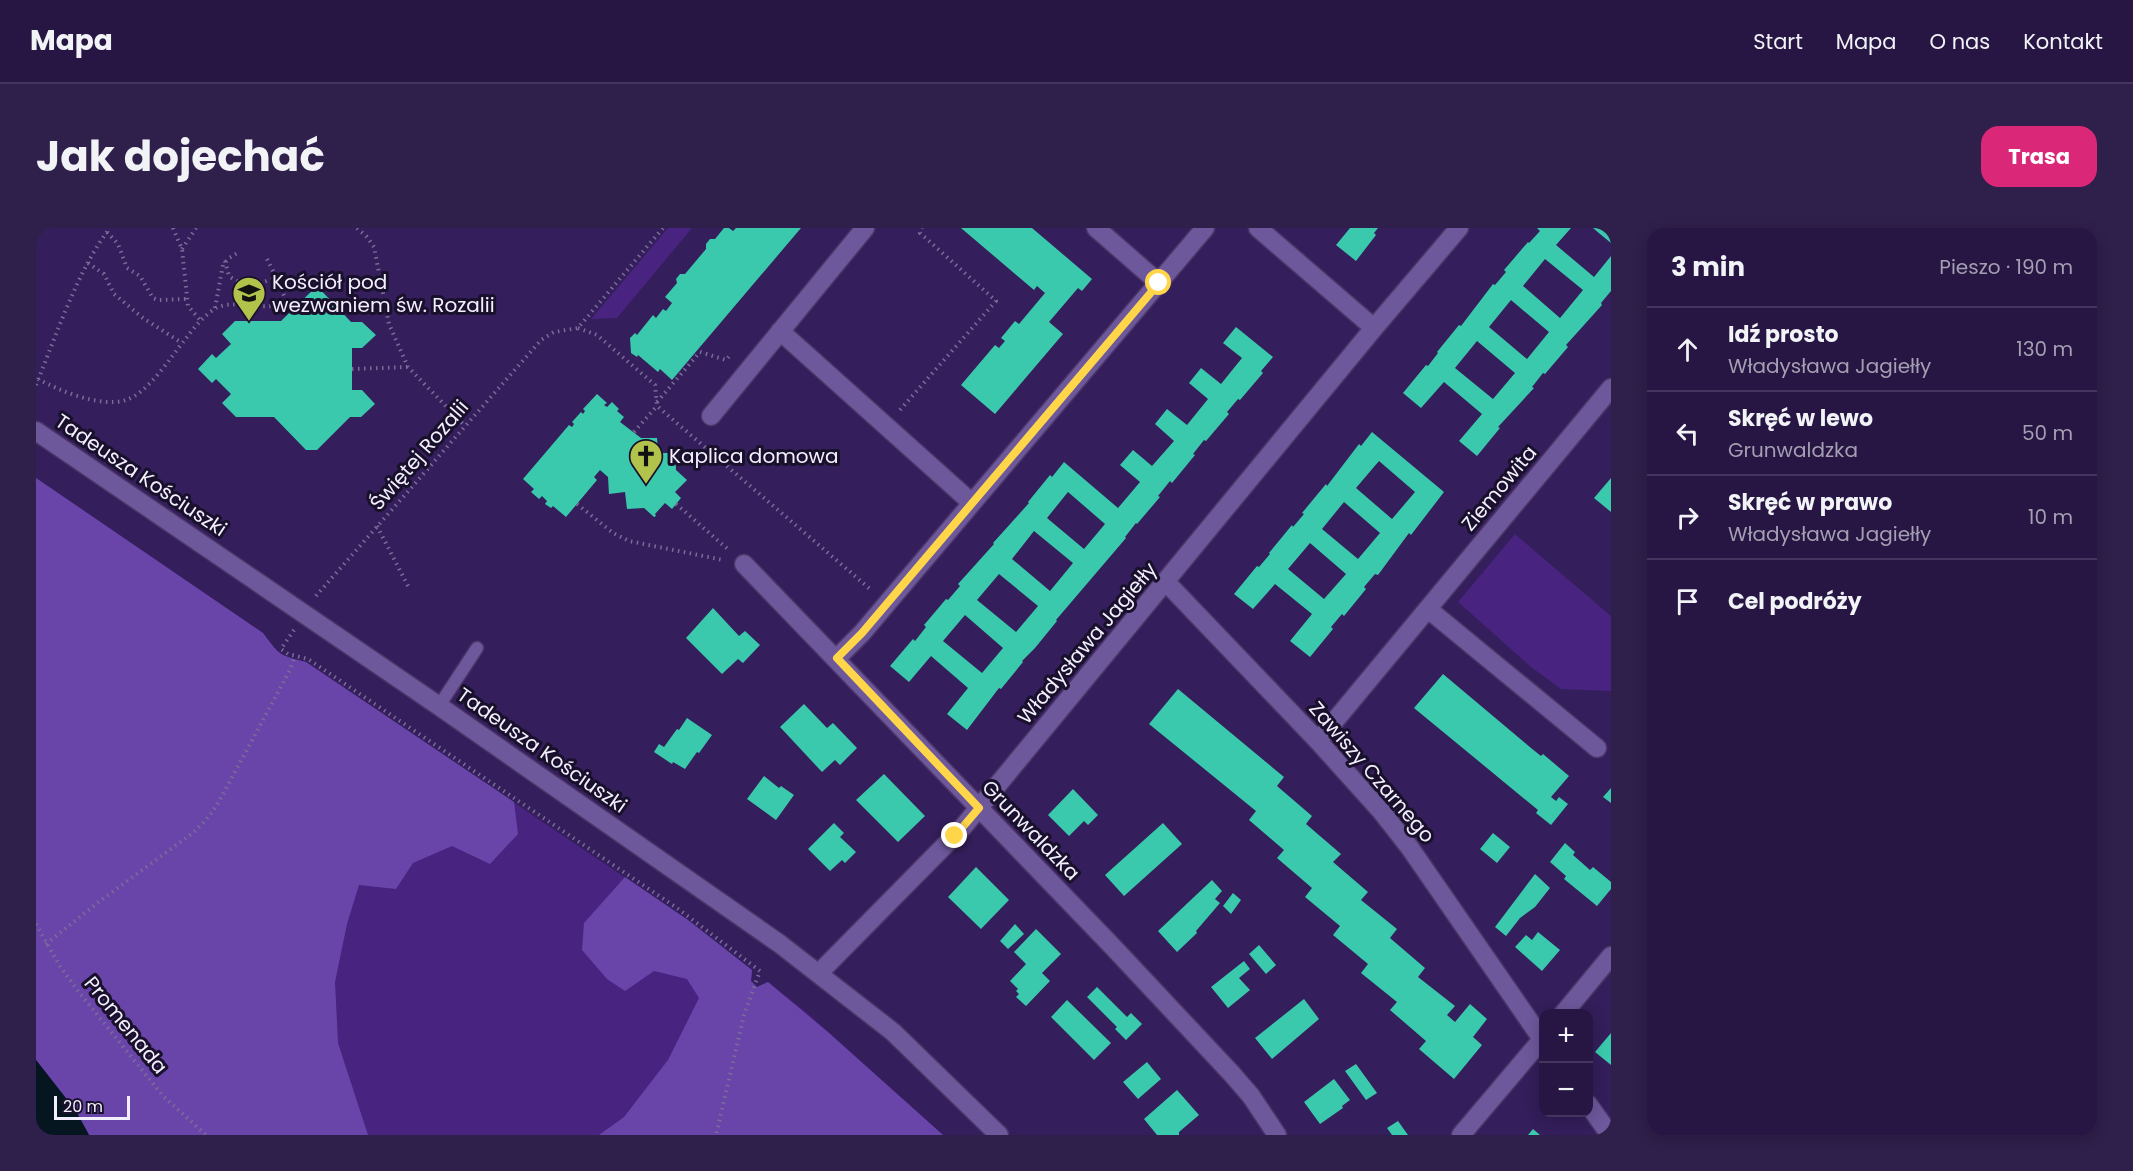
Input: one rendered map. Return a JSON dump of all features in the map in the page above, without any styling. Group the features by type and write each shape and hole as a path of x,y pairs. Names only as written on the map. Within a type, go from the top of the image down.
{"street":[{"path":"711,416 865,228"},
{"path":"1096,228 1159,283"},
{"path":"837,658 856,640 1204,228"},
{"path":"1258,228 1374,328"},
{"name":"Władysława Jagiełły","path":"819,973 955,836 1459,228"},
{"path":"780,331 972,503"},
{"name":"Ziemowita","path":"1318,741 1609,395"},
{"name":"Tadeusza Kościuszki","path":"36,431 439,706 819,973 893,1032 999,1135"},
{"name":"Grunwaldzka","path":"744,564 837,658 1239,1081 1277,1135"},
{"name":"Zawiszy Czarnego","path":"1166,582 1318,741 1381,811 1410,848 1539,1033"},
{"path":"1428,609 1597,748"},
{"path":"1567,1009 1611,957"},
{"path":"1461,1135 1539,1044"},
{"path":"1593,1111 1610,1135"}],"lane":[{"path":"439,706 477,648"}],"path":[{"path":"173,228 182,249 187,299 191,311 201,321"},
{"path":"182,249 196,228"},
{"path":"357,228 374,247 389,324 408,367 465,426"},
{"path":"663,228 578,328 597,335 655,385 656,404 887,603"},
{"path":"885,426 996,300 920,233 921,228"},
{"path":"36,385 88,262 108,230 118,244 127,268 140,276 153,298 187,299"},
{"path":"215,309 225,261 239,252"},
{"path":"267,259 286,300"},
{"path":"225,261 229,276 241,283 257,284 276,277"},
{"path":"88,262 104,274 114,294 143,318 182,344"},
{"path":"38,380 60,390 102,401 126,400 151,381 201,321 215,309 236,305 269,307 286,300 299,303"},
{"name":"Świętej Rozalii","path":"320,591 541,340 554,332 578,328"},
{"path":"634,432 700,352 726,360 733,351"},
{"path":"352,369 408,367"},
{"path":"577,504 613,533 628,541 744,564"},
{"path":"676,504 744,564"},
{"path":"376,526 408,586"},
{"path":"292,633 281,649 288,654 308,659 317,665 677,908 760,971 744,1015 716,1135"},
{"path":"46,944 194,832 206,820 279,691 296,656"},
{"name":"Promenada","path":"36,924 61,968 163,1096 206,1135"}],"shaded area":[{"path":"668,228 692,228 617,318 591,319"},
{"path":"36,478 263,633 281,654 306,662 688,920 752,970 751,981 757,987 768,982 806,1012 943,1135 36,1135"},
{"path":"36,478 263,633 281,654 306,662 514,802 518,834 490,864 452,846 413,863 396,889 359,885 347,924 335,982 338,1043 368,1135 89,1135 76,1111 36,1060"},
{"path":"1515,534 1611,616 1611,691 1561,689 1531,667 1458,602"},
{"path":"625,877 688,920 752,970 751,981 757,987 768,982 943,1135 599,1135 624,1117 668,1060 699,998 687,979 654,971 625,991 607,979 582,950 584,923"}],"water":[{"path":"36,1060 76,1111 89,1135 36,1135"}],"building":[{"path":"724,228 733,231 736,228 801,228 672,380 660,369 658,372 638,355 637,357 631,353 630,338 635,333 637,335 653,315 656,318 663,309 666,311 672,303 665,297 677,283 676,279 680,274 685,274 706,249 706,244 710,239 715,239"},
{"path":"961,228 1032,228 1092,279 1082,291 1078,288 1049,322 1063,334 995,414 961,385 995,345 999,348 1005,341 1001,338 1015,321 1019,324 1045,293 1037,286 1034,290"},
{"path":"1350,228 1378,228 1374,233 1376,235 1356,261 1336,245"},
{"path":"1537,228 1571,228 1556,245 1594,277 1611,256 1611,291 1601,303 1602,305 1566,345 1568,347 1545,374 1543,373 1532,387 1534,388 1498,427 1500,428 1477,456 1459,441 1482,414 1444,382 1421,408 1403,393 1426,365 1428,366 1493,284 1495,285 1506,272 1504,270 1540,231","holes":["1545,259 1583,290 1560,318 1523,286","1511,300 1549,332 1527,359 1489,327","1477,341 1515,373 1493,399 1455,368"]},
{"path":"1593,228 1611,228 1611,243 1600,234"},
{"path":"317,286 351,322 362,322 376,335 362,348 352,348 352,390 362,390 375,404 361,417 350,417 317,450 306,450 274,417 236,417 222,403 231,394 216,379 212,383 198,369 212,354 216,358 231,344 222,334 235,321 281,321"},
{"path":"1236,327 1273,357 1261,371 1263,373 1227,412 1229,414 1206,441 1204,440 1172,483 1170,481 1158,496 1160,497 1136,523 1001,689 999,688 967,730 947,714 968,688 931,656 909,682 890,666 913,639 915,641 926,627 924,625 960,586 958,584 1029,503 1050,475 1052,477 1064,462 1118,508 1140,482 1120,465 1133,450 1152,466 1174,441 1155,424 1167,409 1187,425 1208,399 1189,383 1201,368 1221,384 1242,358 1223,343","holes":["1068,492 1105,524 1084,549 1047,518","1034,531 1073,563 1050,591 1012,559","999,574 1038,606 1016,632 977,600","965,615 1003,648 982,673 943,641"]},
{"path":"597,394 607,403 604,405 607,407 612,402 619,409 617,411 624,417 620,422 641,438 657,438 658,453 675,453 676,470 687,480 675,492 681,498 672,509 665,503 654,517 644,508 627,509 625,492 609,494 608,477 600,470 594,477 597,480 566,517 553,506 551,508 545,504 547,501 542,496 539,499 531,492 534,489 523,479 569,425 572,427 574,424 572,422 581,412 583,414 585,411 583,409"},
{"path":"1372,432 1444,492 1411,535 1409,533 1378,575 1375,574 1364,587 1366,589 1344,616 1342,614 1331,627 1333,629 1310,657 1290,641 1312,614 1275,584 1253,609 1234,594 1304,514 1302,513 1326,484 1327,486 1359,444 1361,446","holes":["1379,461 1415,492 1392,519 1356,488","1344,502 1380,533 1358,559 1322,529","1310,543 1346,574 1324,599 1288,569"]},
{"path":"1611,478 1611,512 1594,498"},
{"path":"713,608 739,636 745,631 760,645 743,663 738,659 722,674 686,638"},
{"path":"1443,674 1531,748 1541,756 1543,754 1569,776 1551,797 1556,801 1559,797 1568,804 1551,825 1536,813 1538,810 1414,708"},
{"path":"1178,689 1284,777 1277,786 1312,816 1306,824 1341,854 1333,862 1368,892 1361,900 1397,929 1390,938 1425,968 1418,977 1455,1006 1447,1015 1455,1022 1470,1004 1487,1019 1473,1037 1482,1045 1454,1079 1419,1049 1426,1041 1390,1010 1397,1002 1361,973 1368,964 1333,935 1340,926 1305,897 1312,888 1277,858 1284,850 1249,820 1256,811 1149,724"},
{"path":"804,704 827,728 833,723 857,748 840,765 835,760 822,772 780,727"},
{"path":"687,718 712,735 685,769 673,762 672,764 654,752 659,744 664,747"},
{"path":"884,774 925,816 898,842 856,800"},
{"path":"764,776 779,788 781,786 794,795 776,820 747,799"},
{"path":"1611,788 1611,803 1603,797"},
{"path":"1073,789 1098,815 1088,825 1084,821 1069,836 1048,815"},
{"path":"834,823 844,833 840,837 856,852 845,863 842,860 830,871 808,849"},
{"path":"1163,823 1182,844 1124,896 1105,875"},
{"path":"1493,833 1510,847 1497,863 1480,849"},
{"path":"1565,843 1575,852 1573,855 1590,870 1593,867 1611,882 1611,889 1597,906 1564,879 1566,876 1550,862"},
{"path":"976,867 1009,900 981,929 948,897"},
{"path":"1535,874 1550,888 1535,907 1520,918 1506,936 1495,927"},
{"path":"1212,880 1222,891 1215,899 1220,903 1196,931 1197,933 1177,952 1158,931"},
{"path":"1233,893 1241,900 1231,914 1223,906"},
{"path":"1015,924 1024,934 1008,949 1000,941"},
{"path":"1036,929 1061,954 1042,973 1050,981 1026,1006 1016,997 1019,994 1016,991 1018,989 1010,981 1026,964 1014,952"},
{"path":"1538,932 1560,950 1542,971 1515,947 1526,935 1532,940"},
{"path":"1259,945 1276,965 1266,974 1249,954"},
{"path":"1244,961 1250,969 1239,978 1250,990 1228,1008 1211,987"},
{"path":"1097,987 1127,1017 1131,1013 1142,1024 1126,1040 1115,1029 1117,1027 1087,997"},
{"path":"1304,999 1319,1019 1272,1059 1255,1038"},
{"path":"1067,1000 1111,1043 1094,1060 1051,1017"},
{"path":"1611,1033 1611,1065 1595,1052"},
{"path":"1147,1062 1161,1079 1138,1099 1123,1082"},
{"path":"1356,1064 1377,1093 1366,1100 1345,1071"},
{"path":"1334,1079 1350,1100 1342,1106 1343,1108 1320,1124 1304,1102"},
{"path":"1177,1090 1199,1115 1179,1132 1179,1135 1157,1135 1144,1119"},
{"path":"1398,1121 1408,1135 1392,1135 1387,1128"},
{"path":"1533,1129 1540,1135 1528,1135"}],"place":[{"name":"Kościół pod wezwaniem św. Rozalii","path":"249,322"},
{"name":"Kaplica domowa","path":"646,485"}],"route":[{"path":"955,836 979,808 837,658 862,633 1159,283"}]}
